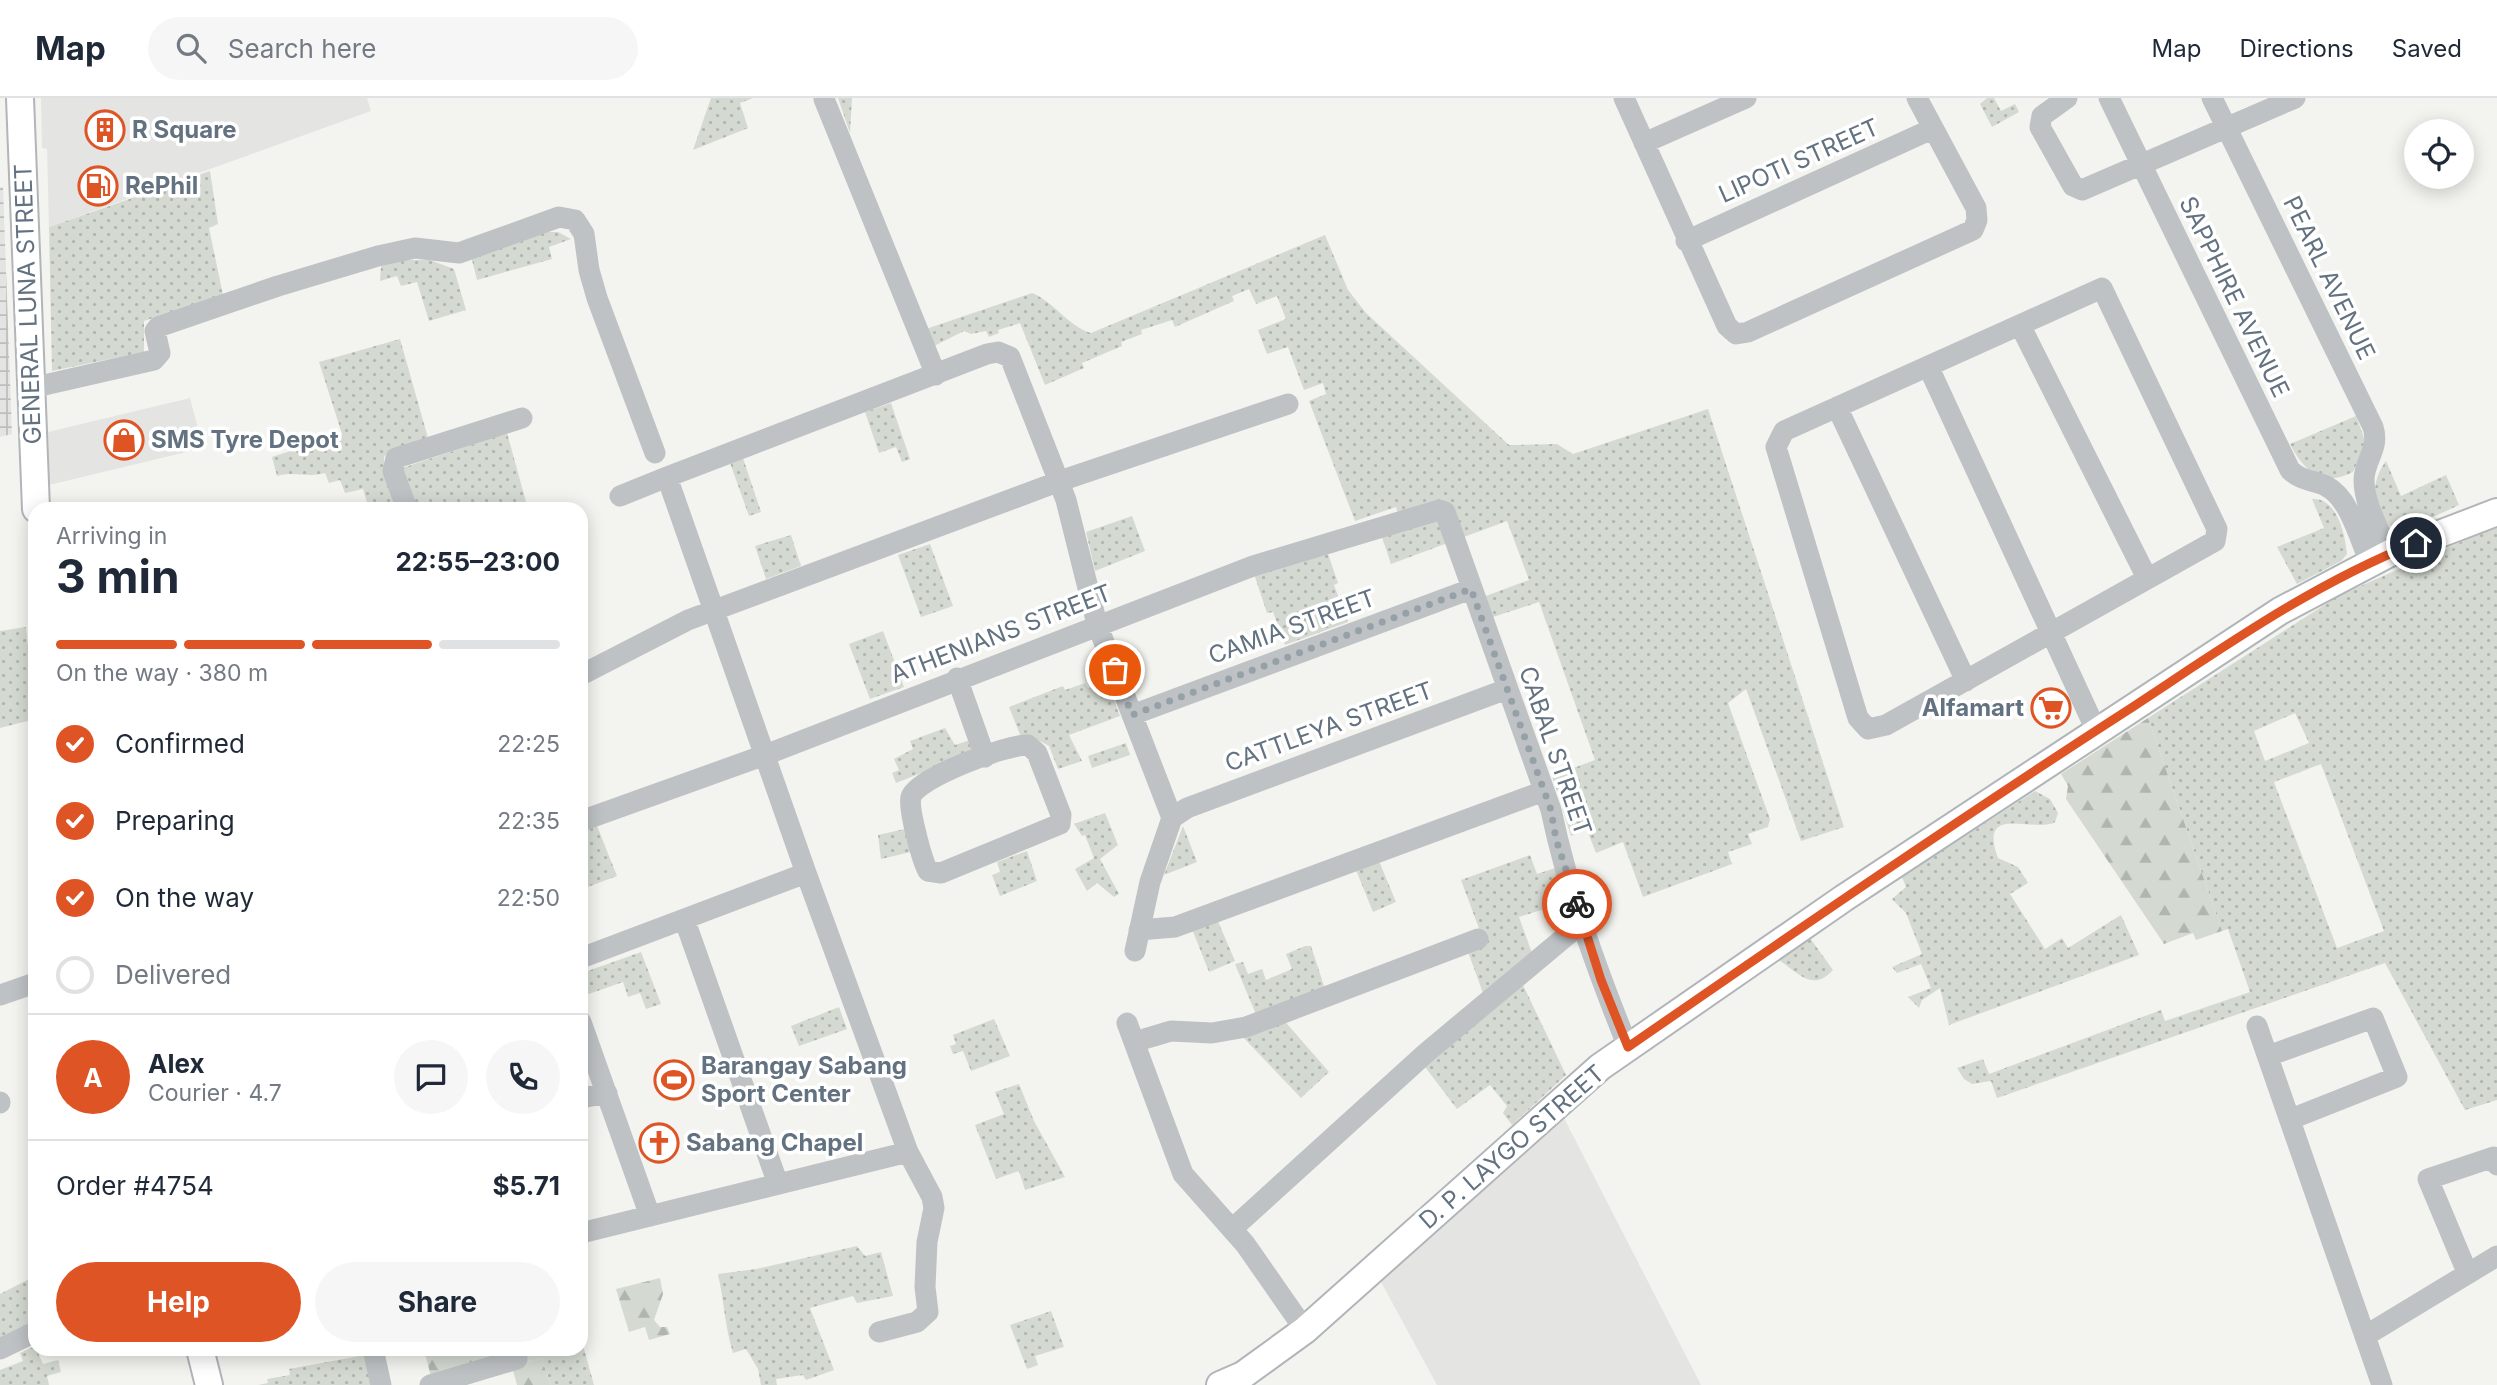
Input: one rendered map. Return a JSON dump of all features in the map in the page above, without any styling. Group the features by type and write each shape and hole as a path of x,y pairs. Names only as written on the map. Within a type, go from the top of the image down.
{"main road":[{"name":"GENERAL LUNA STREET","path":"20,98 36,502"},
{"name":"D. P. LAYGO STREET","path":"1220,1385 1244,1376 1305,1330 1573,1089 1628,1047 2096,730 2280,611 2380,558 2497,512"},
{"path":"202,1356 209,1385"}],"street":[{"path":"1624,98 1686,241 1727,326 1736,334 1748,332 1973,230 1977,220 1976,208 1917,98"},
{"path":"1644,143 1746,98"},
{"path":"2067,98 2045,114 2040,123 2073,186 2087,189 2226,125 2295,98"},
{"name":"SAPPHIRE AVENUE","path":"2109,98 2290,470 2305,480 2327,487 2336,495"},
{"name":"PEARL AVENUE","path":"2212,98 2373,428 2376,444 2365,471 2364,484"},
{"path":"824,99 936,375"},
{"name":"LIPOTI STREET","path":"1686,241 1933,129"},
{"path":"31,388 155,360 160,353 155,331 158,327 278,286 410,248 458,253 559,217 568,217 580,224 584,234 589,270 597,298 656,453"},
{"path":"2102,288 2217,529 2216,541 1886,725 1868,729 1858,718 1776,447 1783,431 2020,325 2102,288"},
{"path":"2020,325 2147,578"},
{"path":"620,496 936,375 998,352 1005,353 1012,361 1060,481 1097,624 1172,818 1150,882 1135,951"},
{"path":"1929,368 2096,730"},
{"path":"588,671 674,626 715,610 1060,481 1288,404"},
{"path":"1837,407 1966,681"},
{"path":"404,502 393,471 396,458 522,418"},
{"path":"667,477 806,873 908,1152 925,1180 934,1208 927,1242 928,1267 925,1287 928,1312 917,1322 879,1332"},
{"path":"2364,484 2380,558 2347,512 2336,495 2364,484"},
{"name":"ATHENIANS STREET","path":"588,818 765,755 957,678 1253,566 1434,510 1445,512"},
{"name":"CABAL STREET","path":"1445,512 1544,791 1583,922 1628,1047"},
{"name":"CAMIA STREET","path":"1132,715 1471,589"},
{"path":"957,678 985,757"},
{"name":"CATTLEYA STREET","path":"1172,818 1187,808 1507,690"},
{"path":"1016,746 1028,746 1035,750 1061,821 1054,828 966,863 937,874 930,873 925,866 911,795 927,780 985,757 1016,746"},
{"path":"1139,930 1175,927 1544,791"},
{"path":"588,956 806,873"},
{"path":"685,921 778,1184"},
{"path":"1232,1228 1426,1053 1583,922"},
{"path":"1305,1330 1232,1228 1183,1174 1130,1033 1231,1031 1478,939"},
{"path":"0,995 28,985"},
{"path":"2268,1056 2373,1018 2397,1077 2291,1119"},
{"path":"2257,1026 2382,1385"},
{"path":"588,1041 650,1216"},
{"path":"588,1097 607,1093"},
{"path":"588,1231 908,1152"},
{"path":"2467,1272 2428,1179 2494,1157 2497,1165"},
{"path":"2365,1336 2497,1256"},
{"path":"0,1349 28,1335"},
{"path":"375,1356 381,1385"},
{"path":"430,1385 517,1359"}],"shaded area":[{"path":"41,98 367,98 371,111 49,227 47,149 42,148"},
{"path":"0,187 3,187 12,434 0,437"},
{"name":"SMS Tyre Depot","path":"190,398 203,448 49,485 48,432"},
{"path":"1564,1118 1701,1385 1437,1385 1381,1282"}],"green space":[{"path":"711,98 753,98 740,103 748,128 693,150"},
{"path":"838,98 852,98 850,133"},
{"path":"1987,98 1994,98 2001,111 2015,104 2019,112 1992,127 1980,104"},
{"path":"210,171 218,224 209,228 223,295 144,321 144,352 52,371 49,227"},
{"path":"546,232 558,232 571,239 549,247 552,259 477,280 471,256"},
{"path":"1325,235 1348,290 1366,313 1509,445 1557,444 1573,454 1708,409 1844,827 1801,841 1746,689 1728,703 1770,819 1768,827 1748,834 1752,844 1728,852 1732,864 1643,897 1623,842 1596,853 1587,830 1571,836 1552,776 1595,760 1539,602 1490,618 1483,597 1529,580 1507,521 1391,564 1380,531 1401,524 1396,507 1355,521 1309,401 1326,394 1323,383 1304,390 1288,347 1267,354 1258,330 1286,319 1277,296 1256,304 1249,289 1232,296 1234,301 1175,327 1172,320 1141,330 1142,334 1121,342 1122,346 1082,363 1084,368 1045,385 1020,323 998,330 999,333 989,337 986,331 971,334 964,331 934,346 926,329 1032,293 1075,325 1091,333"},
{"path":"405,260 430,260 454,269 466,310 429,321 417,282 401,286 397,276 380,281 381,266"},
{"path":"400,339 428,438 388,452 384,457 384,468 397,502 367,502 363,489 345,493 340,480 329,483 325,473 277,476 272,457 342,434 319,362"},
{"path":"891,403 910,459 902,462 896,447 879,453 865,412"},
{"path":"2356,416 2366,443 2353,472 2332,478 2323,477 2308,469 2295,454 2290,444"},
{"path":"507,433 526,502 414,502 403,469"},
{"path":"742,455 761,512 749,516 729,460"},
{"path":"2386,461 2401,496 2446,475 2459,505 2405,530 2391,527 2376,504 2375,495 2377,478"},
{"path":"2312,499 2321,500 2334,510 2342,527 2347,554 2341,561 2297,584 2277,547 2324,528"},
{"path":"1132,516 1145,551 1095,571 1086,532"},
{"path":"2497,526 2497,1100 2465,1110 2385,963 1997,1098 1991,1081 1972,1084 1964,1079 1957,1068 1983,1059 1989,1074 2161,1010 2165,1021 2250,992 2228,929 2222,931 2148,718 2340,595","holes":["2295,713 2309,743 2265,761 2254,731","2321,764 2384,931 2337,948 2274,782"]},
{"path":"791,535 801,566 766,579 755,546"},
{"path":"930,544 953,606 921,617 898,555"},
{"path":"1326,548 1338,583 1334,585 1348,622 1285,645 1273,612 1267,613 1254,574"},
{"path":"26,627 28,721 0,728 0,631"},
{"path":"883,631 904,687 870,699 849,644"},
{"path":"1107,681 1120,716 1069,735 1082,761 1058,769 1049,746 1032,737 1021,737 1009,707 1063,686 1065,690 1085,683 1088,688"},
{"path":"2148,718 2222,931 2196,940 2193,933 2164,944 2066,799 2068,786 2061,774"},
{"path":"945,728 955,745 970,740 974,752 896,783 892,773 899,770 894,759 913,749 910,741"},
{"path":"1126,743 1130,755 1092,768 1088,756"},
{"path":"2035,791 2050,799 2058,813 2055,822 2046,825 2002,825 1995,830 1994,841 1998,858 2018,867 2028,883 2010,894 2045,949 2062,938 2068,948 2121,915 2139,955 1949,1025 1940,988 1922,1000 1919,1008 1908,997 1931,988 1921,964 1897,973 1892,967 1922,954 1906,913 1892,899 1906,887 1902,877"},
{"path":"1105,813 1118,845 1100,859 1119,894 1114,897 1097,883 1087,891 1075,869 1094,858 1085,835 1082,836 1074,824"},
{"path":"597,826 617,876 588,887 588,829"},
{"path":"1183,826 1197,862 1164,875"},
{"path":"909,828 915,851 881,859 878,835"},
{"path":"1027,851 1037,881 1000,896 992,875 1000,872 997,862"},
{"path":"1530,855 1537,874 1561,866 1572,900 1519,917 1532,953 1483,993 1467,949 1484,942 1461,880"},
{"path":"1379,861 1396,902 1373,912 1356,870"},
{"path":"1217,919 1235,961 1209,972 1192,929"},
{"path":"1810,938 1833,970 1819,980 1800,975 1779,960"},
{"path":"1311,946 1325,989 1257,1017 1235,964 1243,962 1248,974 1262,969 1266,980 1292,969 1286,954"},
{"path":"641,952 661,1004 646,1009 640,993 628,997 623,982 588,994 588,971"},
{"path":"1523,985 1566,1075 1512,1125 1503,1113 1507,1106 1490,1085 1457,1109 1425,1067"},
{"path":"839,1007 847,1029 799,1046 791,1026"},
{"path":"1282,1018 1329,1072 1301,1098 1240,1034"},
{"path":"994,1019 1010,1056 971,1071 963,1051 953,1054 950,1046 956,1044 953,1035"},
{"path":"1019,1084 1034,1121 1065,1177 1025,1190 1019,1171 996,1179 975,1125 1004,1114 995,1092"},
{"path":"857,1246 865,1256 881,1252 893,1296 857,1303 853,1296 810,1308 834,1370 806,1380 803,1375 776,1379 777,1385 761,1385 758,1369 746,1349 733,1353 718,1274 756,1269"},
{"path":"660,1278 663,1294 654,1320 660,1327 667,1327 670,1334 649,1340 645,1327 629,1332 616,1289"},
{"path":"28,1280 28,1331 0,1344 0,1294"},
{"path":"1051,1311 1064,1347 1035,1356 1038,1365 1027,1369 1010,1325"},
{"path":"28,1349 28,1356 39,1356 43,1364 58,1360 61,1372 47,1376 49,1385 0,1385 0,1370 23,1361 20,1353"},
{"path":"365,1356 371,1385 258,1385 268,1383 267,1379 290,1375 289,1369"},
{"path":"426,1356 502,1356 431,1377"},
{"path":"522,1356 586,1356 594,1385 551,1385 541,1358 524,1363"},
{"path":"541,1358 551,1385 517,1385 512,1367"}],"way so far":[{"path":"1115,670 1132,715 1471,589 1551,810 1556,839 1577,904"}],"place":[{"name":"R Square","path":"105,130"},
{"name":"RePhil","path":"98,186"},
{"name":"SMS Tyre Depot","path":"124,440"},
{"name":"Alfamart","path":"2051,708"},
{"name":"Barangay Sabang Sport Center","path":"674,1080"},
{"name":"Sabang Chapel","path":"659,1143"}],"route":[{"path":"1577,904 1601,980 1628,1047 1996,796 2280,611 2337,579 2416,543"}]}
